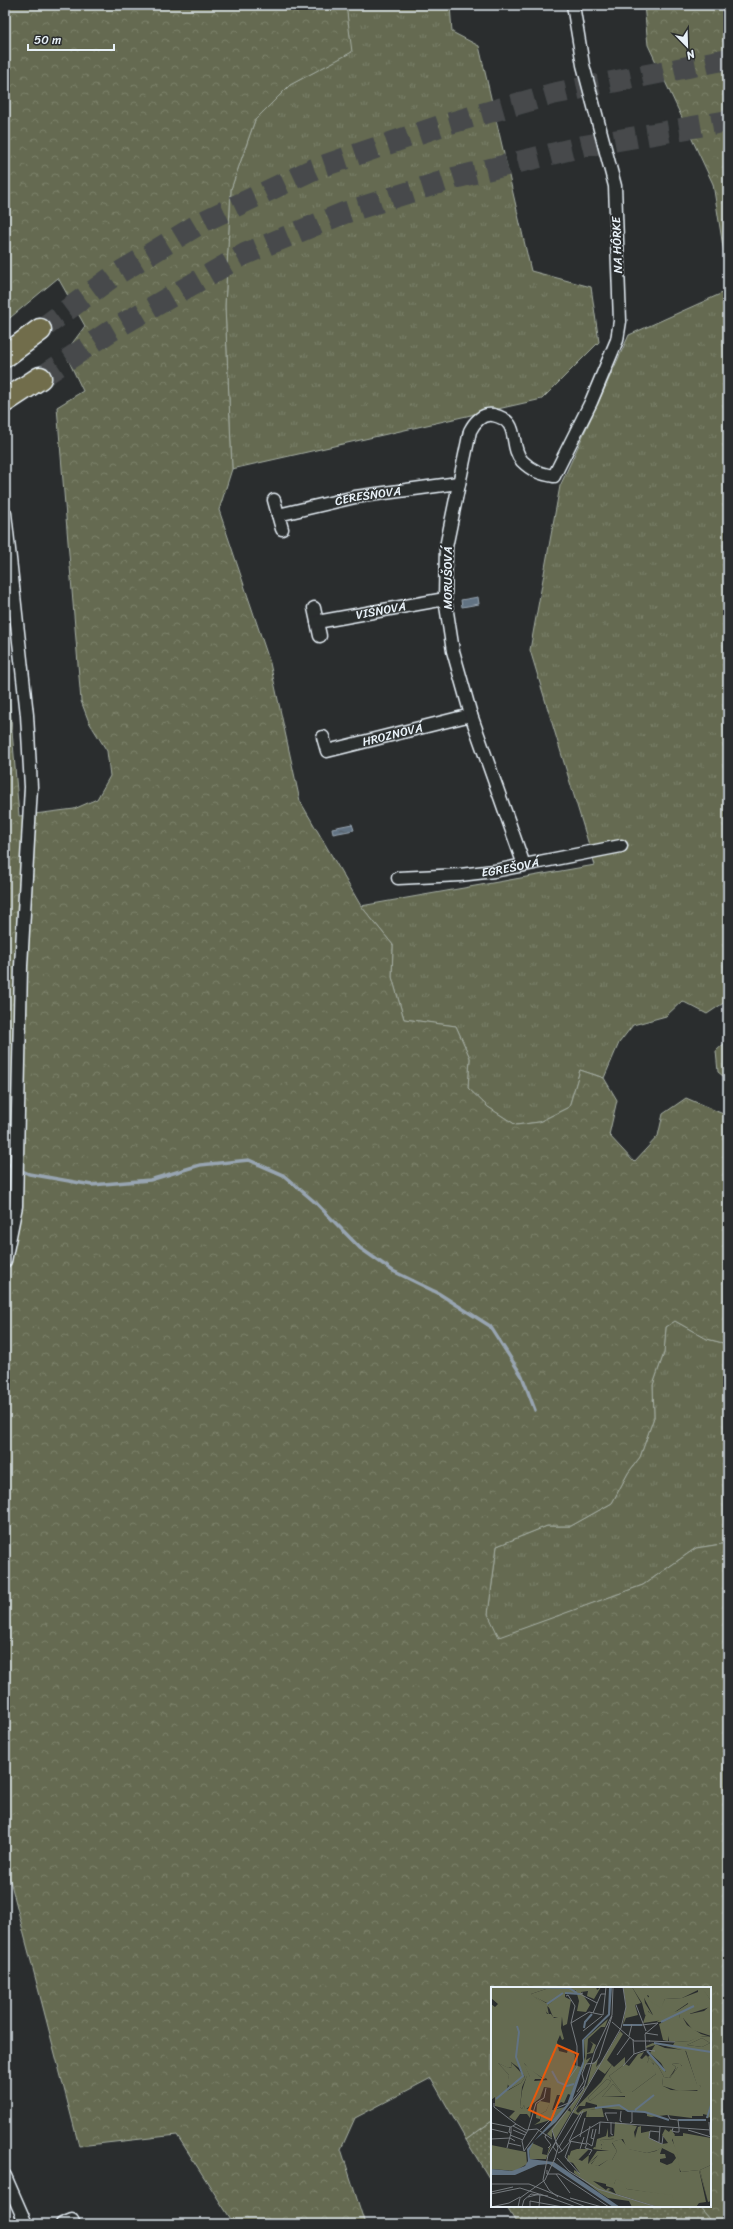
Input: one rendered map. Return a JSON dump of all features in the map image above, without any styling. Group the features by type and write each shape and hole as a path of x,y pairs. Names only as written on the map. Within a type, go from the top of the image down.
{"highway":[{"path":"6,355 40,330"},
{"path":"8,399 40,378"}],"street":[{"name":"NA HÔRKE","path":"554,476 592,402 617,340 620,321 615,186 583,65 573,5"},
{"name":"MORUŠOVÁ","path":"524,865 471,715 453,651 445,599 446,547 458,483 470,431 475,421 489,414 499,416 509,423 521,460 536,472 554,476"},
{"name":"ČEREŠŇOVÁ","path":"278,515 355,497 458,483"},
{"path":"274,500 282,529"},
{"path":"5,513 27,715 31,787 21,966 16,1206 5,1261"},
{"name":"VIŠŇOVÁ","path":"317,622 445,599"},
{"path":"314,608 320,636"},
{"name":"HROZNOVÁ","path":"323,737 326,751 471,715"},
{"name":"EGREŠOVÁ","path":"398,878 460,875 524,865 621,846"},
{"path":"5,2176 26,2224"},
{"path":"62,2224 72,2220 74,2224"}],"green space":[{"path":"5,5 346,5 352,52 290,85 255,120 231,189 225,306 232,469 219,510 270,663 300,801 361,906 393,945 392,977 404,1019 456,1026 470,1058 468,1088 488,1107 516,1125 539,1122 569,1107 580,1070 604,1078 617,1100 609,1135 634,1162 658,1136 663,1114 686,1098 728,1116 728,1347 727,1344 707,1339 675,1321 666,1327 664,1353 653,1385 654,1417 640,1457 628,1473 612,1503 571,1526 547,1526 497,1546 488,1614 499,1637 643,1585 696,1548 728,1543 728,2224 713,2224 699,2207 711,2207 711,1987 491,1987 491,2122 466,2140 431,2078 355,2118 341,2149 365,2224 234,2224 177,2135 79,2146 5,1861 5,645 19,816 74,809 97,799 110,776 107,751 89,722 81,701 57,407 83,391 65,353 85,326 58,278 5,322"},
{"path":"346,5 450,5 452,32 479,46 531,271 591,287 599,342 542,399 232,469 225,306 231,189 255,120 290,85 351,52"},
{"path":"644,5 728,5 728,248 724,253 713,184 648,45"},
{"path":"728,248 728,1000 707,1014 682,1001 666,1016 633,1025 619,1043 604,1078 580,1070 569,1107 539,1122 516,1125 488,1107 468,1088 470,1058 456,1026 404,1019 392,977 393,945 361,906 595,865 530,650 560,486 629,335 727,291 724,253"},
{"path":"728,1040 728,1080 718,1072 716,1051"},
{"path":"675,1321 707,1339 727,1344 728,1543 696,1548 643,1585 498,1638 488,1614 497,1546 547,1526 571,1526 612,1503 628,1473 640,1457 654,1417 653,1385 664,1353 666,1327"},
{"path":"491,2122 491,2181 466,2140"},
{"path":"507,2207 699,2207 713,2224 517,2224"}],"water":[{"path":"478,597 479,604 462,607 461,600"},
{"path":"352,824 354,830 333,834 332,828"}],"waterway":[{"path":"5,1163 29,1174 92,1185 150,1180 200,1165 249,1160 283,1175 316,1203 360,1248 393,1271 438,1293 490,1326 522,1376 535,1410"}],"tunnel":[{"path":"40,330 112,277 204,221 314,169 440,126 552,94 728,59"},
{"path":"40,378 109,332 245,254 344,213 454,178 584,146 728,121"}]}
